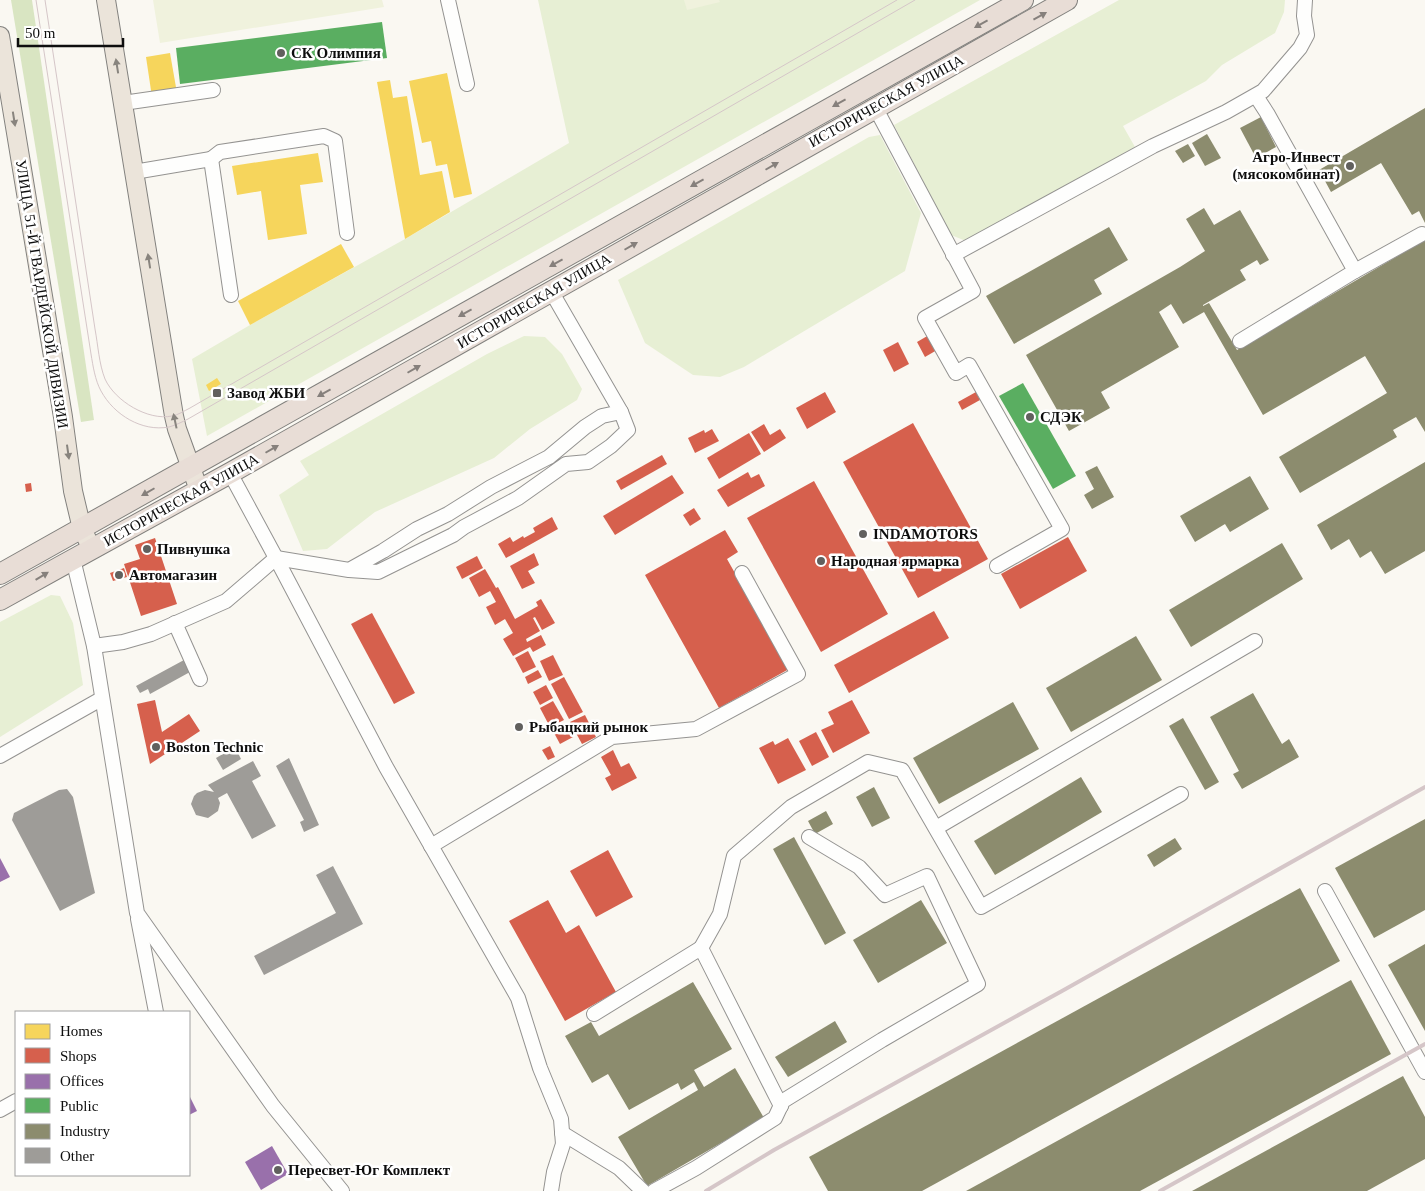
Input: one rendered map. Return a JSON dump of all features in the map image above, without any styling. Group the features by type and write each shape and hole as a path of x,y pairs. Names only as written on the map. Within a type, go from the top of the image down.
{"highway":[{"name":"ИСТОРИЧЕСКАЯ УЛИЦА","path":"0,574 1023,0"},
{"name":"ИСТОРИЧЕСКАЯ УЛИЦА","path":"0,600 230,473 1067,0"}],"main road":[{"path":"106,0 174,416 199,490"},
{"name":"УЛИЦА 51-Й ГВАРДЕЙСКОЙ ДИВИЗИИ","path":"0,36 4,87 62,417 73,491 82,529 92,549"}],"street":[{"path":"448,0 467,84"},
{"path":"953,255 1153,146 1226,112 1263,91 1300,48 1307,35 1304,16 1305,0"},
{"path":"123,103 213,90"},
{"path":"1256,96 1355,272"},
{"path":"875,107 973,291 925,318 956,373 970,366 1062,529 997,566"},
{"path":"134,172 211,159 220,152 324,136 335,141 347,233"},
{"path":"211,159 231,295"},
{"path":"1240,341 1422,234"},
{"path":"276,558 349,570 378,572 453,535 464,527 518,498 566,464 588,462 611,446 628,430 621,412 551,291"},
{"path":"349,570 417,529 448,514 491,487 549,457 585,427 602,416 621,412"},
{"path":"230,473 386,767 518,998 540,1068 561,1119 563,1144 554,1172 551,1191"},
{"path":"448,514 464,527"},
{"path":"94,646 123,642 151,634 226,602 276,558"},
{"path":"72,559 94,646 137,914 156,1011"},
{"path":"431,846 612,737 696,729 798,674 742,573"},
{"path":"175,624 200,679"},
{"path":"936,828 1255,641"},
{"path":"0,756 102,698"},
{"path":"594,1014 700,948 720,914 734,856 791,807 868,762 902,770 981,907 1181,794"},
{"path":"654,1191 696,1168 775,1118 783,1100 978,984 927,876 885,895 859,867 809,837"},
{"path":"1325,891 1425,1072"},
{"path":"137,914 274,1106 342,1191"},
{"path":"700,948 781,1106"},
{"path":"0,1110 15,1102"},
{"path":"562,1133 619,1168 643,1191"}],"green space":[{"path":"11,0 32,0 94,420 81,422"},
{"path":"153,0 382,0 384,7 160,43"},
{"path":"538,0 980,0 207,436 192,359 405,239 569,143"},
{"path":"684,0 719,0 720,2 687,10"},
{"path":"1119,0 1285,0 1284,12 1275,33 1222,65 1206,81 1123,126 1135,147 966,241 951,235 894,125"},
{"path":"880,135 921,213 905,271 744,367 720,377 693,375 645,343 618,280 869,137"},
{"path":"524,336 545,337 562,354 582,389 577,400 530,429 494,458 375,512 327,549 303,551 279,495 309,475 300,461 487,354"},
{"path":"51,595 60,596 73,623 83,685 0,737 0,622"}],"building: Homes":[{"path":"170,53 177,93 152,97 146,57"},
{"path":"447,73 472,194 454,198 447,164 436,166 431,141 422,143 409,81"},
{"path":"390,80 393,98 407,96 420,175 442,171 450,212 405,239 377,82"},
{"path":"318,153 323,182 300,185 307,234 268,240 261,191 237,195 232,166"},
{"path":"341,244 354,267 250,325 238,301"},
{"path":"217,378 221,384 209,391 206,385"}],"building: Shops":[{"path":"929,335 937,350 925,357 917,342"},
{"path":"898,342 909,364 894,372 883,350"},
{"path":"825,392 836,412 807,429 796,408"},
{"path":"976,392 980,400 962,410 958,402"},
{"path":"913,423 988,559 918,598 843,462"},
{"path":"764,424 770,435 780,429 786,438 764,452 751,432"},
{"path":"712,429 719,441 695,453 688,438 704,430 705,433"},
{"path":"749,433 761,454 719,479 707,458"},
{"path":"662,455 667,464 621,490 616,481"},
{"path":"748,472 751,478 759,474 765,486 728,507 717,490"},
{"path":"672,475 684,493 615,535 603,516"},
{"path":"814,481 888,614 821,652 747,518"},
{"path":"31,483 32,491 26,492 25,484"},
{"path":"694,508 701,519 690,526 683,515"},
{"path":"552,517 558,529 506,558 498,544 510,537 513,542 523,536 524,538 535,532 533,528"},
{"path":"725,530 738,552 727,559 789,669 719,708 645,575"},
{"path":"1068,537 1087,571 1020,609 1001,574"},
{"path":"155,538 177,604 141,616 124,564 140,559 135,545"},
{"path":"534,553 539,565 528,571 535,583 522,589 510,566"},
{"path":"477,556 483,568 462,579 456,567"},
{"name":"Автомагазин","path":"124,568 127,577 113,581 110,573"},
{"path":"485,569 496,588 498,587 515,619 538,606 536,602 541,599 555,623 542,630 535,617 533,618 540,631 526,639 527,642 541,635 546,645 533,652 530,647 513,656 503,639 513,633 505,619 495,625 486,607 496,602 490,591 479,597 469,578"},
{"path":"934,611 949,638 849,693 834,665"},
{"path":"372,613 415,693 394,704 351,624"},
{"path":"528,651 536,667 523,673 515,658"},
{"path":"553,655 563,675 549,681 540,661"},
{"path":"538,670 542,677 528,684 525,677"},
{"path":"564,677 583,712 569,719 551,684"},
{"path":"546,685 553,698 540,705 533,692"},
{"path":"155,700 162,732 189,714 200,731 150,764 137,704"},
{"path":"852,700 870,733 833,753 821,730 834,724 828,712"},
{"path":"553,701 564,720 550,727 540,708"},
{"path":"585,715 596,737 582,744 570,722"},
{"path":"565,724 573,737 560,744 553,731"},
{"path":"816,732 829,757 812,766 799,741"},
{"path":"788,738 806,770 778,784 759,748 773,741 775,745"},
{"path":"550,746 555,757 548,760 542,750"},
{"path":"613,750 621,767 629,763 637,778 612,791 605,778 611,775 601,757"},
{"path":"608,850 633,897 596,917 570,871"},
{"path":"548,900 566,933 579,925 616,992 565,1021 509,921"}],"building: Offices":[{"path":"0,858 10,877 0,882"},
{"path":"190,1097 197,1111 190,1114"},
{"path":"272,1146 288,1174 261,1190 245,1162"}],"building: Public":[{"name":"СК Олимпия","path":"382,22 387,58 180,84 176,48"},
{"path":"1023,383 1076,476 1053,489 999,396"}],"building: Industry":[{"name":"Агро-Инвест (мясокомбинат)","path":"1425,108 1425,223 1419,211 1412,215 1381,163 1331,192 1319,170"},
{"path":"1261,117 1276,147 1256,158 1240,128"},
{"path":"1207,134 1221,158 1205,166 1192,143"},
{"path":"1188,144 1195,156 1183,163 1175,151"},
{"path":"1204,208 1214,225 1240,210 1269,260 1260,265 1257,260 1240,270 1246,280 1203,305 1209,303 1237,350 1425,240 1425,432 1416,417 1393,430 1397,437 1300,493 1279,457 1387,393 1365,356 1263,415 1204,312 1183,324 1171,304 1159,312 1179,347 1101,392 1110,408 1069,431 1026,355 1205,251 1186,219"},
{"path":"1109,227 1128,260 1094,280 1102,294 1014,344 986,296"},
{"path":"1425,462 1425,551 1385,574 1371,551 1360,558 1349,539 1331,550 1317,525"},
{"path":"1097,466 1114,497 1092,509 1084,495 1094,489 1085,472"},
{"path":"1250,476 1269,509 1230,532 1225,524 1195,542 1180,516"},
{"path":"1282,543 1303,579 1191,647 1169,610"},
{"path":"1136,636 1162,680 1071,732 1046,688"},
{"path":"1253,693 1282,744 1289,739 1299,757 1242,789 1233,774 1239,771 1210,717"},
{"path":"1013,702 1039,749 939,804 913,758"},
{"path":"1183,718 1219,782 1205,790 1169,726"},
{"path":"1081,777 1102,812 995,875 974,841"},
{"path":"874,787 890,818 872,827 856,797"},
{"path":"826,811 833,824 815,834 808,821"},
{"path":"1425,819 1425,910 1374,938 1335,868"},
{"path":"794,837 846,933 825,945 773,849"},
{"path":"1175,838 1182,849 1154,867 1147,855"},
{"path":"1300,888 1340,961 922,1191 828,1191 809,1157"},
{"path":"921,900 947,943 878,983 853,940"},
{"path":"1425,944 1425,1031 1388,965"},
{"path":"1351,980 1391,1054 1140,1191 966,1191"},
{"path":"693,982 732,1049 694,1070 704,1087 735,1068 764,1118 647,1186 618,1137 698,1090 694,1082 681,1090 678,1083 629,1110 608,1074 592,1083 565,1036 591,1022 599,1036"},
{"path":"835,1021 847,1042 788,1077 775,1057"},
{"path":"1403,1076 1425,1117 1425,1159 1367,1191 1192,1191"}],"building: Other":[{"path":"184,660 190,672 150,694 148,689 140,693 136,686"},
{"path":"235,747 241,759 223,770 216,758"},
{"path":"289,758 319,825 304,832 300,822 304,820 276,766"},
{"path":"253,761 261,776 252,781 276,826 252,839 227,793 218,798 220,803 218,811 208,818 196,815 191,804 197,793 205,790 214,792 208,785"},
{"path":"67,789 73,797 95,893 60,911 12,820 14,813 59,790"},
{"path":"333,866 363,924 264,975 254,956 336,913 316,875"}],"tram line":[{"path":"36,0 96,378 107,400 121,414 139,424 159,428 169,427 188,419 915,0"},
{"path":"45,0 103,373 110,387 124,402 143,412 163,417 181,413 190,408 897,0"}],"railway":[{"path":"706,1191 774,1150 1425,787"},
{"path":"1160,1191 1425,1044"}],"place":[{"name":"СК Олимпия","path":"281,53"},
{"name":"Агро-Инвест (мясокомбинат)","path":"1350,166"},
{"name":"Завод ЖБИ","path":"217,393"},
{"name":"СДЭК","path":"1030,417"},
{"name":"INDAMOTORS","path":"863,534"},
{"name":"Пивнушка","path":"147,549"},
{"name":"Народная ярмарка","path":"821,561"},
{"name":"Автомагазин","path":"119,575"},
{"name":"Рыбацкий рынок","path":"519,727"},
{"name":"Boston Technic","path":"156,747"},
{"name":"Пересвет-Юг Комплект","path":"278,1170"}]}
